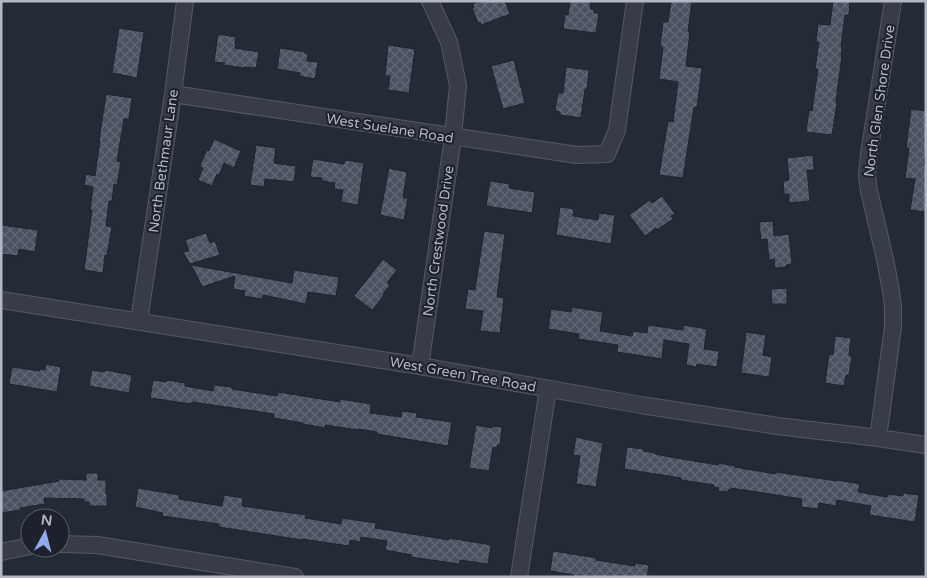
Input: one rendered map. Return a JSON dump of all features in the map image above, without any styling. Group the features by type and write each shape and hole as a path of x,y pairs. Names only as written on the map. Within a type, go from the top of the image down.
{"street":[{"name":"North Bethmaur Lane","path":"139,321 185,1"},
{"name":"North Crestwood Drive","path":"420,366 453,138 458,85 449,42 430,1"},
{"name":"West Suelane Road","path":"173,94 453,138 576,155 607,154 617,130 635,1"},
{"name":"North Glen Shore Drive","path":"878,438 893,327 893,307 885,259 869,190 868,174 869,154 893,1"},
{"name":"West Green Tree Road","path":"1,300 420,366 641,405 778,426 926,445"},
{"path":"519,577 548,388"},
{"path":"70,544 97,545 295,577"},
{"path":"1,552 20,548"}],"building":[{"path":"480,1 505,1 510,14 481,25 480,22 478,23 472,8 474,7 473,4"},
{"path":"570,1 591,1 590,9 594,9 594,13 599,13 596,33 563,29 565,14 568,15"},
{"path":"671,1 692,1 686,66 702,68 697,107 694,107 683,178 659,175 668,121 673,122 678,82 659,79 663,47 660,46 663,22 668,22"},
{"path":"833,1 850,1 849,15 845,15 837,104 832,135 806,132 809,110 812,111 818,69 815,69 819,42 816,42 818,24 830,25"},
{"path":"119,28 144,32 137,78 112,73"},
{"path":"218,34 236,37 235,48 259,52 256,68 244,68 214,62"},
{"path":"388,45 415,49 409,93 388,90 390,76 385,76"},
{"path":"280,48 305,52 305,54 308,54 307,61 318,62 315,79 299,76 300,73 277,69"},
{"path":"514,60 525,103 503,109 491,66"},
{"path":"566,67 589,70 581,118 560,115 560,112 555,111 558,93 563,93"},
{"path":"106,94 132,98 129,119 124,119 117,161 121,162 117,185 114,184 112,201 109,201 106,226 112,227 103,273 84,270 93,187 84,185 86,174 95,176"},
{"path":"911,109 926,111 924,165 926,165 926,212 910,210 915,179 905,178 909,148 906,148"},
{"path":"214,139 241,151 234,168 224,163 212,186 198,180 203,168 200,165"},
{"path":"256,145 276,148 274,163 296,166 294,182 265,179 264,187 250,185"},
{"path":"813,155 814,170 807,170 810,201 789,203 789,194 784,194 783,181 789,180 787,158"},
{"path":"313,159 344,164 345,160 364,163 358,205 341,202 343,190 334,189 335,183 322,181 322,178 310,177"},
{"path":"389,168 407,172 403,198 408,198 404,220 380,215"},
{"path":"490,181 510,184 509,188 535,192 532,213 486,206"},
{"path":"662,196 675,214 671,216 673,219 645,236 629,215 650,200 652,203"},
{"path":"560,207 574,209 573,216 598,220 599,213 615,215 611,244 556,235"},
{"path":"773,221 774,236 789,234 792,264 786,265 786,267 775,268 774,259 769,260 767,239 761,240 759,222"},
{"path":"1,225 38,230 35,252 19,249 18,256 1,254"},
{"path":"484,231 505,234 497,297 504,298 500,333 480,331 483,311 465,309 468,289 475,290"},
{"path":"206,233 210,243 215,241 220,255 190,264 183,252 189,251 185,240"},
{"path":"383,259 397,270 387,283 390,285 384,295 372,310 354,296"},
{"path":"191,265 292,283 294,270 339,277 336,296 308,292 306,304 263,295 262,299 244,296 245,291 233,289 235,276 202,287"},
{"path":"787,288 787,304 772,304 771,289"},
{"path":"572,307 603,312 600,331 632,336 633,331 647,333 648,325 683,330 683,325 707,329 704,349 719,351 717,367 697,364 696,367 686,365 689,344 664,340 662,359 617,352 618,345 578,339 579,334 548,329 551,309 571,312"},
{"path":"746,332 766,335 763,355 772,357 769,377 741,373"},
{"path":"835,336 851,338 849,355 852,356 849,375 846,375 844,386 825,383 829,354 833,355"},
{"path":"46,364 61,367 57,392 9,384 12,367 40,371 40,369 45,370"},
{"path":"92,370 104,372 105,370 132,375 129,393 89,386"},
{"path":"153,380 185,383 185,386 213,391 214,385 277,396 278,392 340,402 340,399 371,404 370,413 401,417 402,411 417,413 416,417 452,422 448,446 358,429 325,425 325,428 303,424 274,418 274,414 150,398"},
{"path":"476,425 492,428 492,426 502,427 500,445 497,445 497,448 493,447 489,471 469,468"},
{"path":"576,437 603,443 596,487 576,484 580,456 573,455"},
{"path":"627,447 718,465 718,463 776,474 776,472 860,484 858,492 887,497 888,494 903,496 903,493 919,495 915,522 869,515 871,506 837,500 836,506 819,503 818,509 801,507 802,499 731,488 728,492 718,491 719,488 714,487 714,485 624,469"},
{"path":"86,473 98,473 98,480 106,480 107,506 89,506 89,502 84,502 84,499 44,498 45,504 1,513 1,491 59,481 59,479 86,480"},
{"path":"138,488 179,495 179,499 222,506 224,495 243,498 242,506 306,515 305,518 341,524 342,518 376,523 375,528 491,545 488,564 460,560 459,564 411,557 412,555 385,550 387,541 361,537 360,542 350,540 349,546 219,527 219,524 162,516 163,513 135,507"},
{"path":"553,551 635,566 635,563 649,565 647,577 574,577 574,575 550,571"}]}
